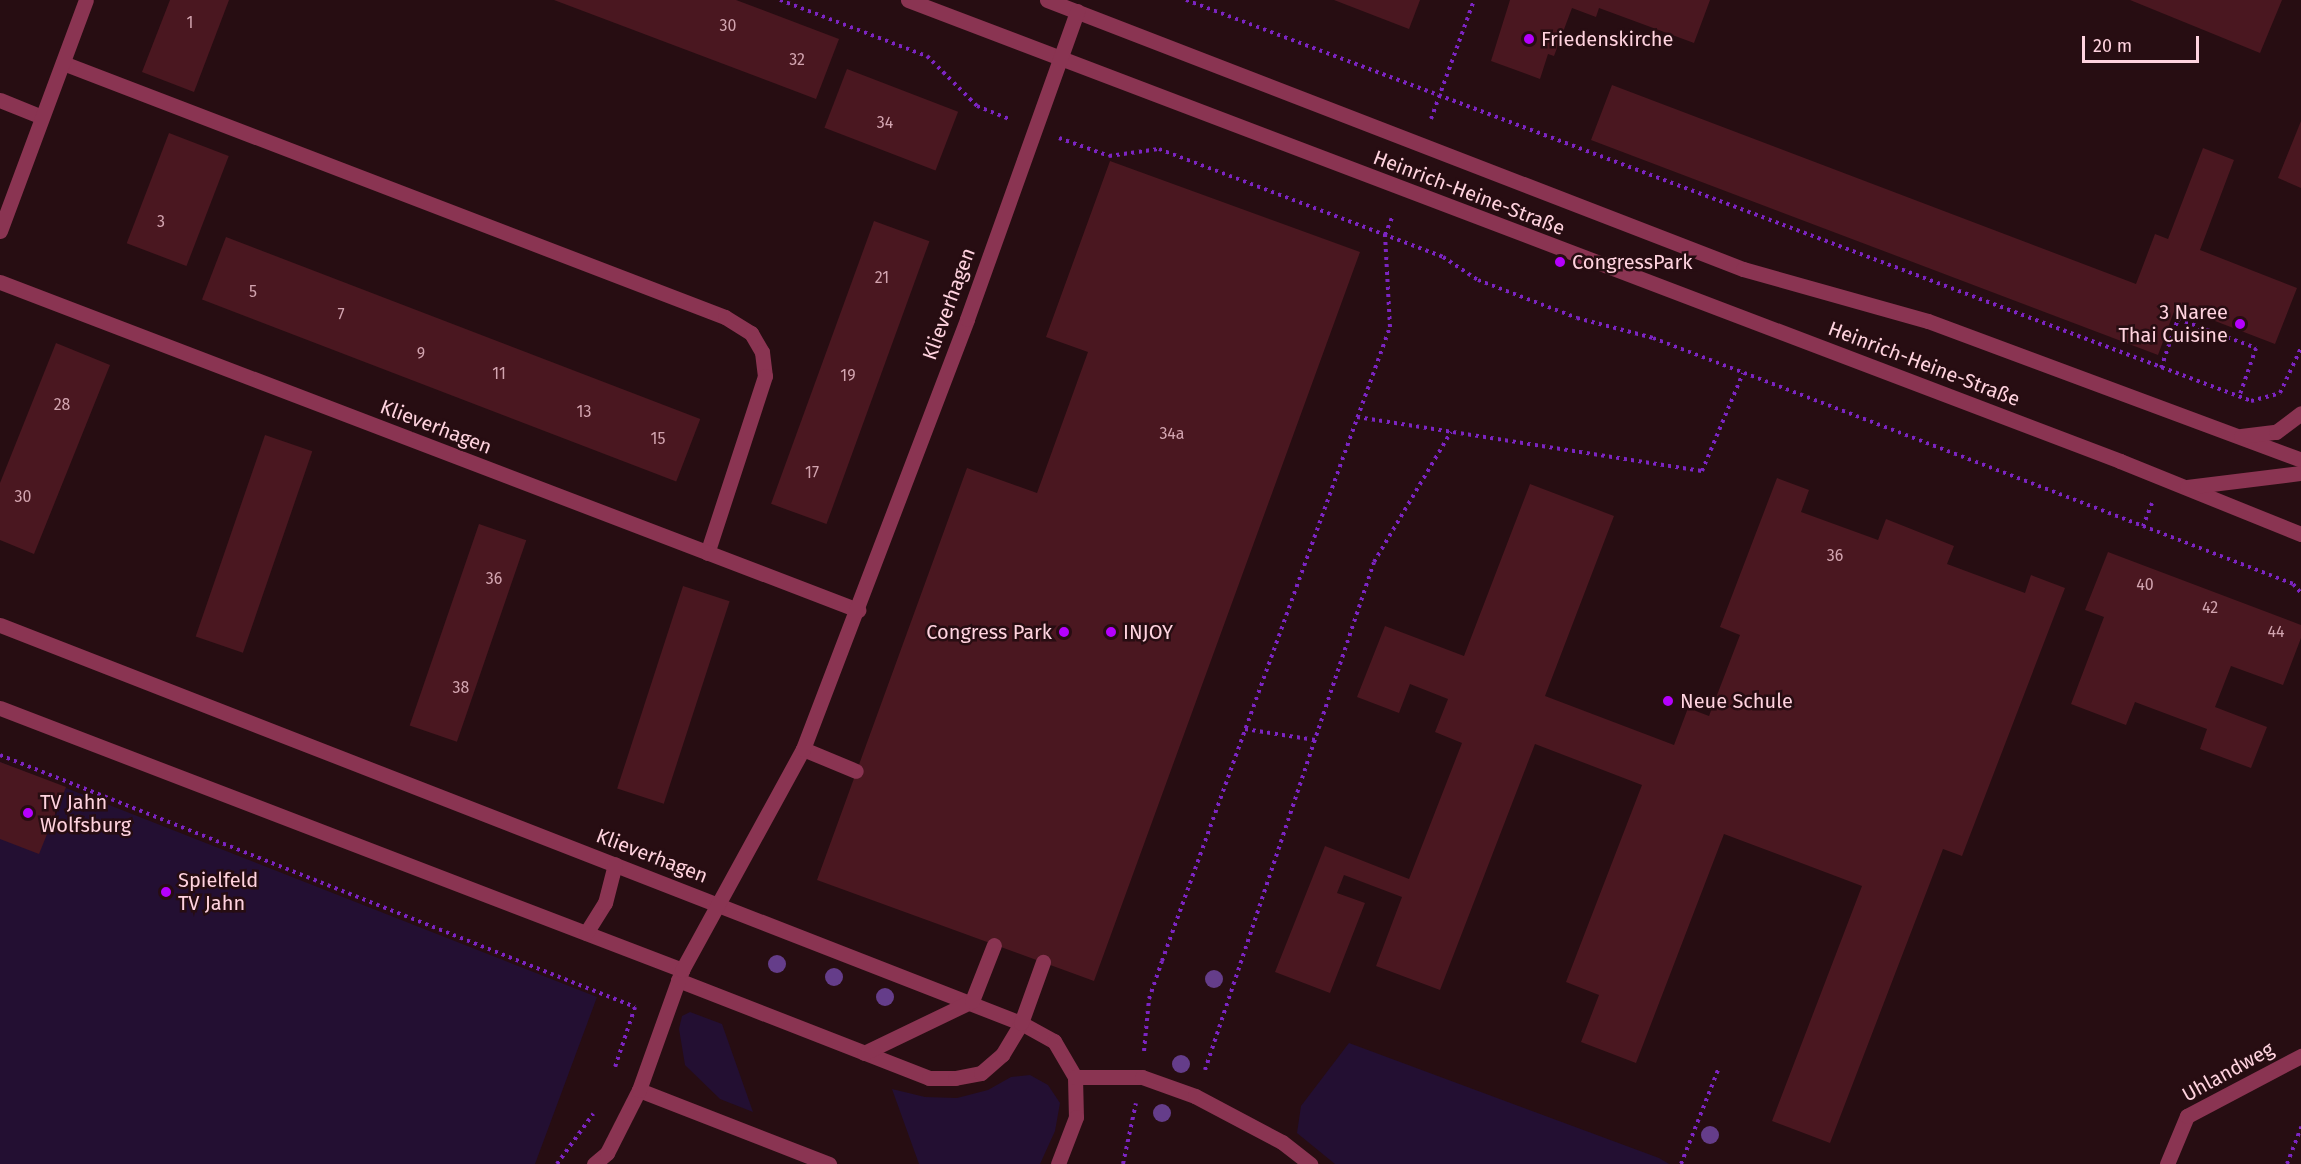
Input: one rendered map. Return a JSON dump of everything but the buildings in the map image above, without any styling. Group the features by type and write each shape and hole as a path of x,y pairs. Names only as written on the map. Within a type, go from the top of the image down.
{"street":[{"path":"0,231 86,0"},
{"name":"Heinrich-Heine-Straße","path":"908,0 2184,487 2301,534"},
{"name":"Heinrich-Heine-Straße","path":"1047,0 1743,269 1928,321 2301,460"},
{"name":"Klieverhagen","path":"594,1164 607,1153 639,1090 680,975 803,749 858,610 1077,11"},
{"path":"63,63 725,317 751,333 762,352 765,376 707,553"},
{"path":"0,100 42,117"},
{"name":"Klieverhagen","path":"0,282 858,610"},
{"path":"2238,437 2276,432 2301,413"},
{"name":"Heinrich-Heine-Straße","path":"2184,487 2301,473"},
{"name":"Klieverhagen","path":"0,625 972,1001 1022,1023 1054,1041 1075,1077"},
{"path":"0,708 586,933 864,1053 929,1078 955,1078 981,1073 1002,1055 1022,1023 1043,962"},
{"path":"803,749 856,771"},
{"path":"586,933 605,903 615,864"},
{"path":"864,1053 972,1001 994,945"},
{"name":"Uhlandweg","path":"2167,1164 2187,1116 2301,1056"},
{"path":"1058,1164 1076,1117 1075,1077 1142,1077 1195,1096 1282,1142 1310,1164"},
{"path":"639,1090 829,1164"}],"path":[{"path":"780,0 927,56 977,106 1109,156 1159,149 1443,257 1478,280 1577,318 1653,338 2143,526"},
{"path":"1186,0 1439,99 2251,401 2280,393 2301,348"},
{"path":"1421,144 1474,0"},
{"path":"1123,1164 1142,1077 1149,999 1390,327 1385,235 1403,190"},
{"path":"2160,368 2178,319 2256,348 2239,397"},
{"path":"1358,417 1702,471 1743,373"},
{"path":"1195,1096 1374,562 1451,432"},
{"path":"1245,729 1315,740"},
{"path":"0,755 635,1007 613,1072"},
{"path":"1681,1164 1718,1070"},
{"path":"557,1164 597,1109"},
{"path":"2287,1164 2301,1127"}],"shaded area":[{"name":"Spielfeld TV Jahn","path":"0,762 597,997 535,1164 0,1164"},
{"path":"690,1012 722,1024 753,1112 720,1099 685,1065 679,1029 682,1016"},
{"path":"1349,1043 1659,1158 1669,1164 1335,1164 1297,1133 1301,1106"},
{"path":"1030,1075 1048,1085 1060,1103 1055,1131 1040,1164 919,1164 892,1089 925,1097 957,1098 988,1090 1011,1077"}],"place":[{"name":"Friedenskirche","path":"1529,39"},
{"name":"CongressPark","path":"1560,262"},
{"name":"3 Naree Thai Cuisine","path":"2240,324"},
{"name":"Congress Park","path":"1064,632"},
{"name":"INJOY","path":"1111,632"},
{"name":"Neue Schule","path":"1668,701"},
{"name":"TV Jahn Wolfsburg","path":"28,813"},
{"name":"Spielfeld TV Jahn","path":"166,892"}]}
